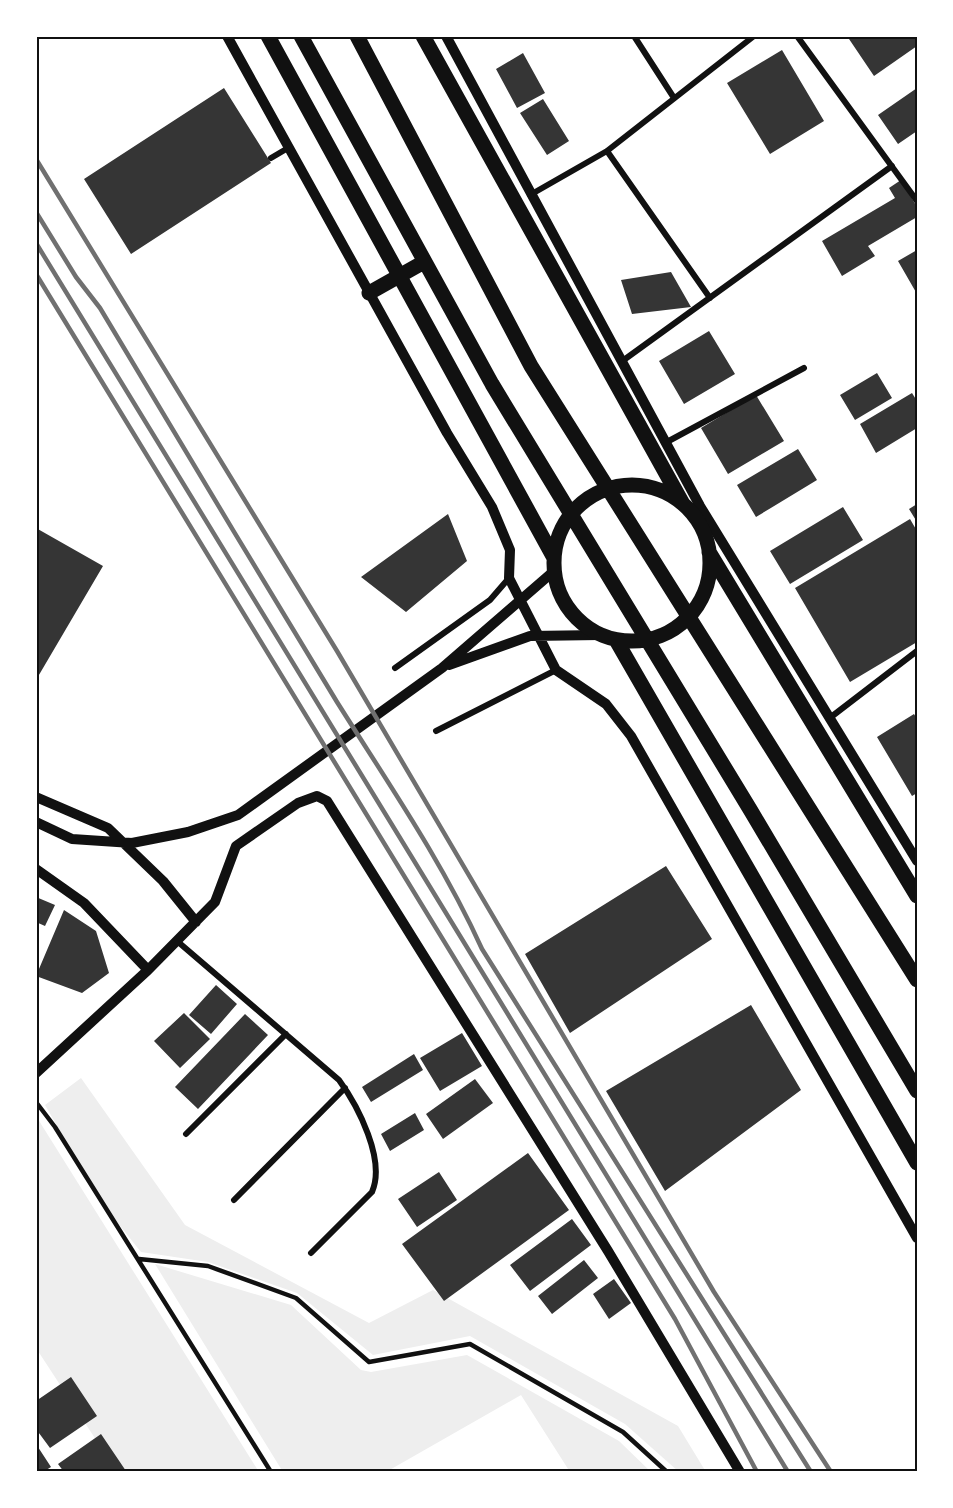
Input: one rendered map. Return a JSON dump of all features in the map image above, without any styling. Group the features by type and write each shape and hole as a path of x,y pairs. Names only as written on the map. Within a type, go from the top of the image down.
{"main road":[{"path":"268,36 554,564 559,591 568,609 582,624 600,635 616,640 641,641 665,634 686,620 701,600 709,577 709,552 704,534 683,504 423,36"},
{"path":"301,36 492,384 751,811 917,1091"},
{"path":"357,36 531,366 917,980"},
{"path":"369,293 424,261"},
{"path":"554,564 560,534 573,513 591,496 614,487 639,485 662,491 683,504"},
{"path":"709,552 917,896"},
{"path":"616,640 917,1163"}],"street":[{"path":"227,36 369,293 492,507 510,550 509,578 556,670 606,704 631,736 917,1238"},
{"path":"446,36 700,506 917,861"},
{"path":"634,36 674,98"},
{"path":"530,195 607,151 754,36"},
{"path":"797,36 917,201"},
{"path":"271,158 288,147"},
{"path":"607,151 710,298"},
{"path":"621,362 892,166"},
{"path":"665,443 804,368"},
{"path":"36,822 72,839 132,843 188,832 238,815 442,668 554,564"},
{"path":"395,668 490,600 509,578"},
{"path":"442,668 530,636 600,635"},
{"path":"831,717 917,651"},
{"path":"436,731 556,670"},
{"path":"36,1073 147,970 215,902 236,846 298,803 317,796 327,801 608,1251 740,1472"},
{"path":"36,797 108,828 163,881 196,922"},
{"path":"36,869 84,903 147,970"},
{"path":"177,941 286,1034 353,1098 376,1160 378,1173 372,1192 311,1253"},
{"path":"186,1134 286,1034"},
{"path":"234,1200 345,1088"}],"lane":[{"path":"36,1102 55,1127 139,1258 271,1472"},
{"path":"139,1258 208,1266 296,1298 369,1362 470,1344 623,1432 667,1472"}],"shaded area":[{"path":"81,1078 185,1225 369,1323 433,1290 678,1426 706,1472 679,1472 625,1424 470,1336 373,1355 297,1293 208,1262 141,1252 101,1202 45,1105"},
{"path":"36,1116 259,1472 117,1472 36,1348"},
{"path":"155,1264 291,1305 361,1370 371,1372 467,1355 619,1441 651,1472 570,1472 521,1395 386,1472 283,1472"}],"building":[{"path":"847,36 917,36 917,46 874,76"},
{"path":"782,50 824,121 770,154 727,83"},
{"path":"523,53 545,93 517,108 496,69"},
{"path":"224,88 271,163 131,254 84,179"},
{"path":"917,88 917,131 898,144 878,115"},
{"path":"543,99 569,141 547,155 520,113"},
{"path":"901,180 917,207 917,217 868,246 875,256 842,276 822,241 895,198 889,188"},
{"path":"917,250 917,294 898,261"},
{"path":"671,272 691,307 632,314 621,280"},
{"path":"709,331 735,374 684,404 659,361"},
{"path":"877,373 892,398 855,420 840,395"},
{"path":"912,393 917,401 917,428 876,453 860,424"},
{"path":"756,395 784,441 728,474 701,428"},
{"path":"798,449 817,480 756,517 737,485"},
{"path":"917,504 917,522 909,509"},
{"path":"843,507 863,540 790,584 770,551"},
{"path":"448,514 467,561 406,612 361,577"},
{"path":"910,519 917,531 917,642 850,682 795,588"},
{"path":"36,528 103,566 36,680"},
{"path":"914,714 917,719 917,793 912,796 877,737"},
{"path":"666,866 712,939 570,1033 525,954"},
{"path":"36,897 55,905 45,926 36,922"},
{"path":"64,910 96,931 109,973 82,993 36,976"},
{"path":"216,985 237,1004 211,1034 189,1015"},
{"path":"751,1005 801,1090 665,1191 606,1091"},
{"path":"184,1013 210,1039 180,1068 154,1041"},
{"path":"245,1014 268,1035 198,1109 175,1087"},
{"path":"462,1033 482,1066 440,1091 420,1058"},
{"path":"414,1054 423,1070 371,1102 362,1087"},
{"path":"475,1079 493,1103 443,1139 426,1114"},
{"path":"415,1113 424,1130 390,1151 381,1134"},
{"path":"528,1153 569,1210 444,1301 402,1244"},
{"path":"439,1172 457,1200 417,1227 398,1199"},
{"path":"572,1219 591,1245 530,1291 510,1265"},
{"path":"584,1260 598,1278 552,1314 538,1296"},
{"path":"614,1279 631,1303 609,1319 593,1294"},
{"path":"71,1377 97,1416 50,1448 36,1429 36,1401"},
{"path":"101,1434 126,1471 64,1472 58,1464"},
{"path":"36,1444 51,1467 43,1472 36,1472"}],"railway":[{"path":"36,159 337,651 714,1292 831,1472"},
{"path":"36,212 76,277 100,308 337,702 414,823 450,885 482,949 811,1472"},
{"path":"36,243 788,1472"},
{"path":"36,274 675,1319 757,1472"}]}
